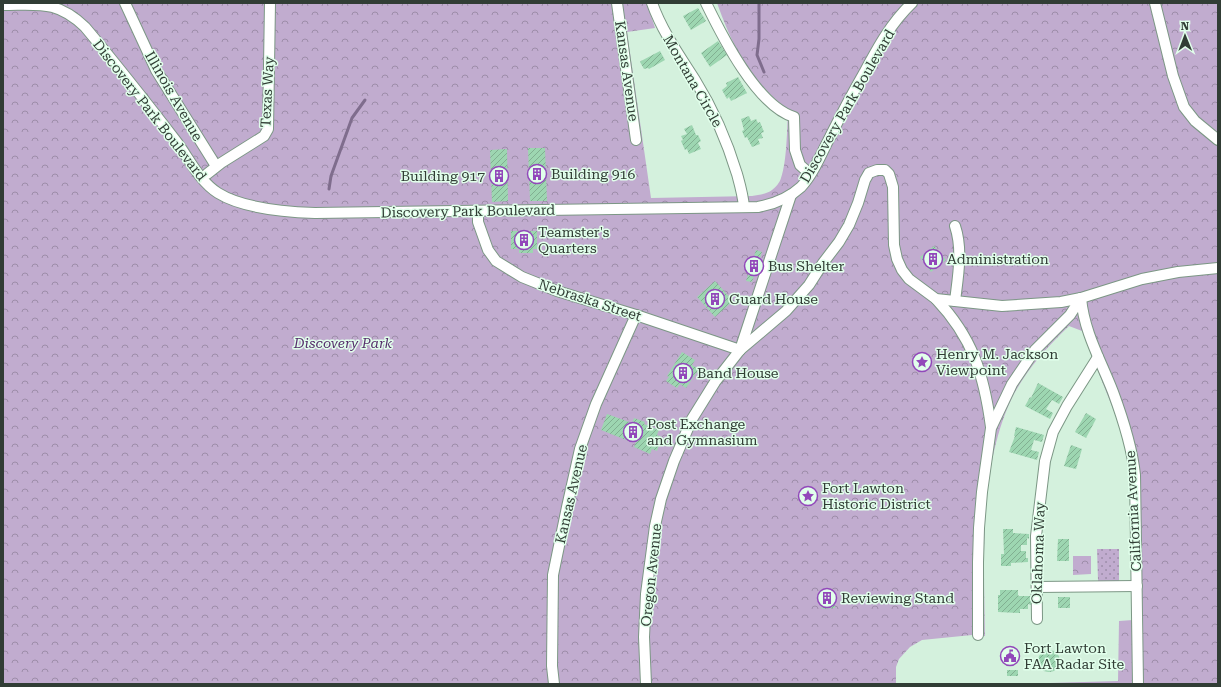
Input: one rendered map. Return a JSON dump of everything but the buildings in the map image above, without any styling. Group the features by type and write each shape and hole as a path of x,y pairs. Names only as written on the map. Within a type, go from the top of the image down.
{"street":[{"name":"Illinois Avenue","path":"125,3 156,70 216,166"},
{"name":"Texas Way","path":"208,174 216,166 264,136 268,129 270,3"},
{"name":"Kansas Avenue","path":"617,3 636,140"},
{"name":"Montana Circle","path":"652,3 665,32 705,98 721,131 733,160 743,197 744,207"},
{"path":"706,3 728,46 757,90 782,112 794,117 795,150 800,165 810,174"},
{"name":"Discovery Park Boulevard","path":"3,5 40,5 55,7 66,11 85,26 184,152 202,179 217,193 227,198 255,206 294,212 758,207 786,199 801,186 810,174 886,33 904,10 912,3"},
{"path":"1155,3 1173,76 1184,107 1195,121 1218,140"},
{"name":"Oregon Avenue","path":"646,684 644,637 646,594 655,526 661,499 674,461 692,419 715,382 740,350 786,311 809,285 839,242 848,225 869,173 877,170 885,170 889,174 892,182 894,244 896,259 909,279 936,299"},
{"path":"740,350 792,195"},
{"name":"Nebraska Street","path":"478,211 478,222 488,250 496,261 522,278 740,350"},
{"path":"955,226 959,239 960,254 956,301"},
{"path":"936,299 1002,306 1061,302 1178,272 1218,268"},
{"path":"991,428 1012,384 1035,350 1070,315 1081,298"},
{"name":"California Avenue","path":"1081,298 1084,321 1115,398 1129,441 1135,475 1138,684"},
{"path":"936,299 951,314 962,331 976,361 985,392 991,428 982,492 979,528 978,635"},
{"name":"Kansas Avenue","path":"554,684 552,666 553,575 567,507 580,449 596,404 636,315"},
{"name":"Oklahoma Way","path":"1037,619 1037,526 1043,471 1047,450 1058,424 1098,357"},
{"path":"1037,587 1137,586"}],"green space":[{"name":"Discovery Park","path":"3,3 647,3 655,28 627,32 651,198 752,196 770,191 779,183 786,154 788,110 763,86 744,62 723,20 717,3 1218,3 1218,684 1015,684 1118,681 1119,621 1133,620 1131,469 1123,434 1082,331 1069,326 1039,358 1014,394 1002,422 994,451 989,481 984,544 985,636 972,635 922,640 910,647 899,659 896,667 896,684 3,684"},
{"path":"1097,549 1119,549 1119,581 1098,581"},
{"path":"1073,556 1091,556 1091,574 1073,575"}],"waterway":[{"path":"759,3 759,39 757,55 764,72"},
{"path":"329,189 331,176 352,118 365,100"}],"place":[{"name":"Building 916","path":"537,174"},
{"name":"Building 917","path":"499,176"},
{"name":"Teamster's Quarters","path":"524,240"},
{"name":"Administration","path":"933,259"},
{"name":"Bus Shelter","path":"754,266"},
{"name":"Guard House","path":"715,299"},
{"name":"Henry M. Jackson Viewpoint","path":"922,362"},
{"name":"Band House","path":"683,373"},
{"name":"Post Exchange and Gymnasium","path":"633,432"},
{"name":"Fort Lawton Historic District","path":"808,496"},
{"name":"Reviewing Stand","path":"827,598"},
{"name":"Fort Lawton FAA Radar Site","path":"1010,656"}]}
